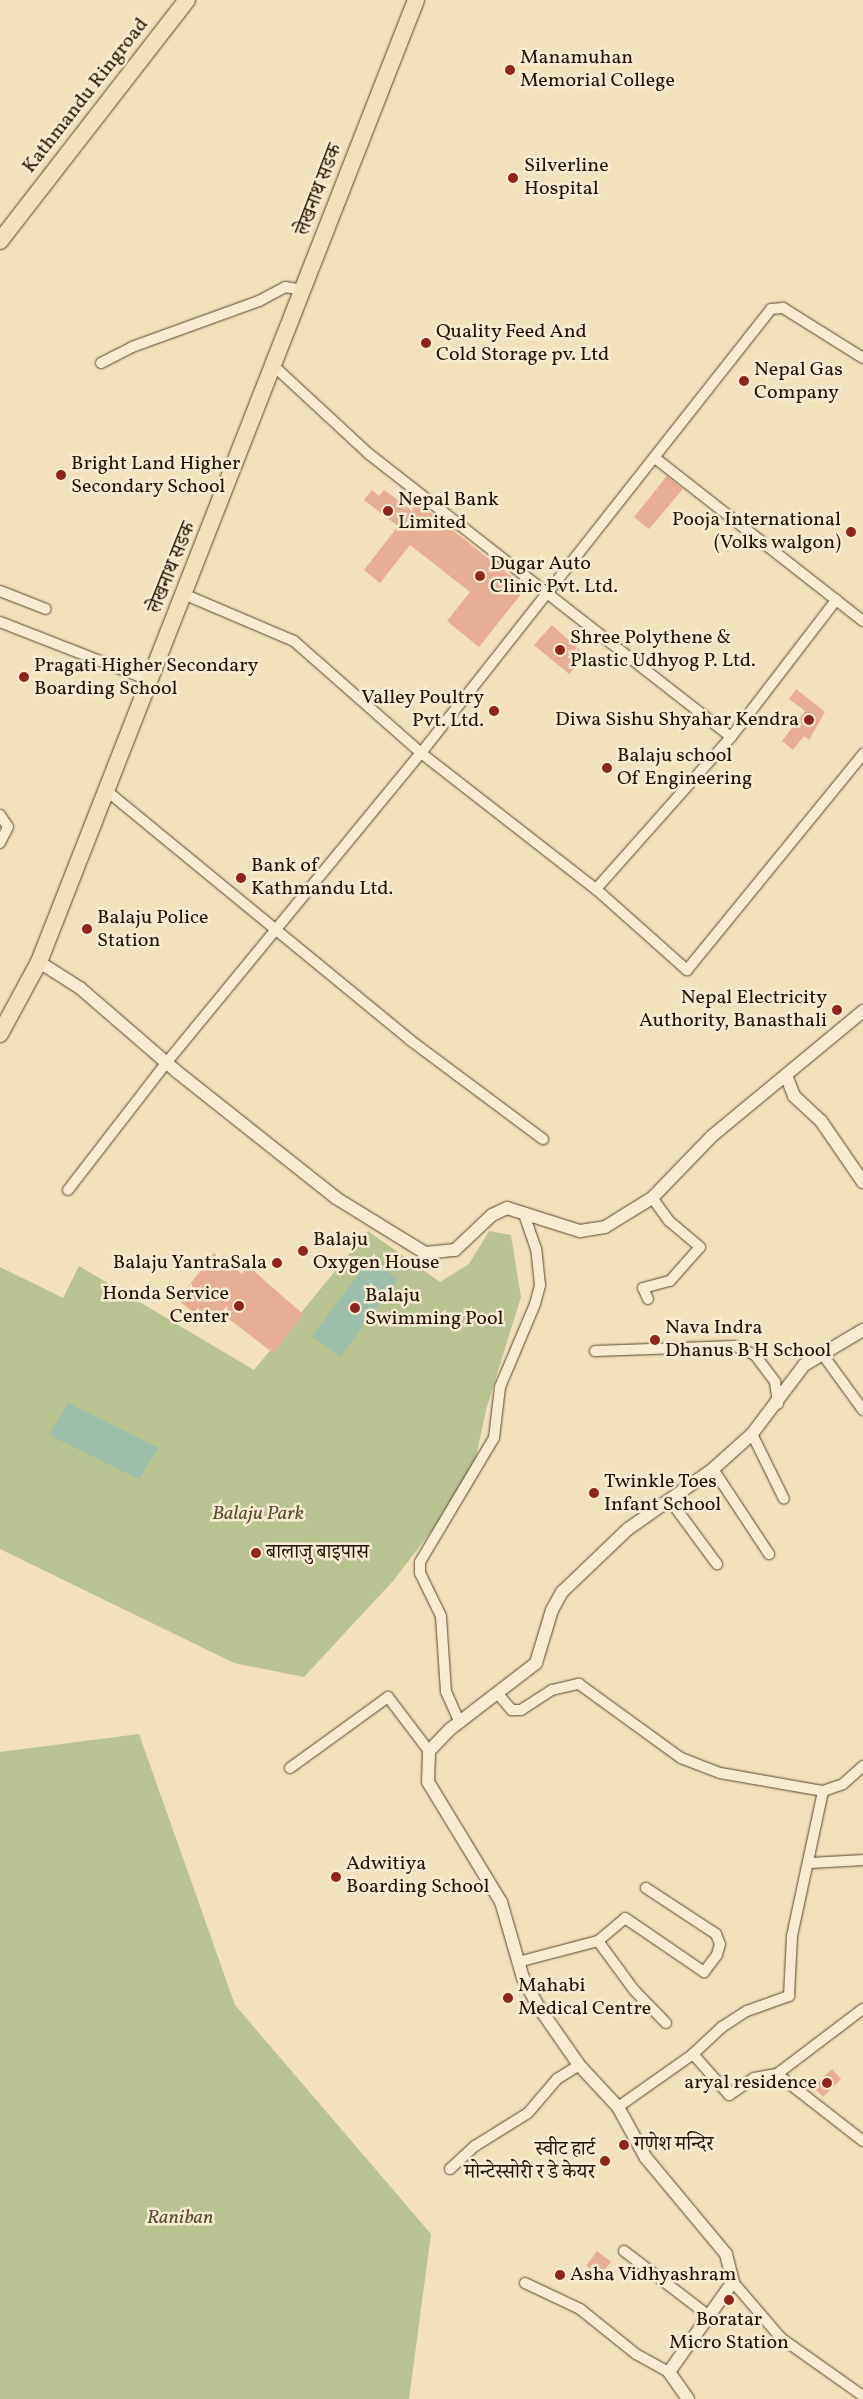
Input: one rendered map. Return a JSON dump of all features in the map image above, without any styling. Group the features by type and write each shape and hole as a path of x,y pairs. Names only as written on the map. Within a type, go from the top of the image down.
{"main road":[{"name":"Kathmandu Ringroad","path":"0,241 187,0"},
{"name":"लेखनाथ सडक","path":"0,1034 39,962 186,595 416,0"}],"street":[{"path":"101,363 132,347 259,301 285,288 304,290"},
{"path":"68,1190 167,1062 279,929 421,753 771,309 783,308 863,358"},
{"path":"275,367 369,454 731,737"},
{"path":"655,458 863,621"},
{"path":"0,591 46,609"},
{"path":"186,595 294,641 421,753 596,889 687,970 863,754"},
{"path":"596,889 731,737 836,600"},
{"path":"0,622 151,681"},
{"path":"107,791 279,929 410,1040 543,1139"},
{"path":"0,815 8,827 0,843"},
{"path":"39,962 80,988 167,1062 336,1198 426,1253 455,1250 492,1215 508,1208 524,1214 593,1231 652,1198 712,1136 863,1011"},
{"path":"786,1075 794,1096 821,1121 863,1182"},
{"path":"648,1299 643,1288 670,1281 700,1247 669,1221 652,1198"},
{"path":"460,1724 446,1692 441,1616 420,1574 420,1562 494,1438 500,1387 535,1304 540,1285 536,1248 524,1214"},
{"path":"429,1751 497,1693 520,1679 536,1663 552,1610 562,1592 628,1529 713,1469 752,1434 778,1404 804,1364 823,1355 863,1330"},
{"path":"595,1351 735,1346 755,1355 775,1382 778,1404"},
{"path":"823,1355 863,1410"},
{"path":"752,1434 784,1499"},
{"path":"713,1469 769,1554"},
{"path":"669,1499 717,1564"},
{"path":"497,1693 512,1710 521,1710 552,1690 579,1684 694,1765 823,1791 843,1784 863,1766"},
{"path":"290,1768 388,1697 429,1751 428,1782 501,1902 518,1962 538,2006 579,2065 618,2108 646,2158 726,2254 733,2282 781,2338 863,2396"},
{"path":"618,2108 693,2054 722,2027 747,2011 790,1996 792,1936 810,1863 823,1791"},
{"path":"810,1863 863,1860"},
{"path":"518,1962 598,1941 625,1918 704,1972 717,1955 720,1944 716,1934 646,1888"},
{"path":"598,1941 634,1990 666,2023"},
{"path":"693,2054 729,2095 754,2078 777,2074 863,2009"},
{"path":"450,2168 475,2146 528,2113 557,2079 579,2065"},
{"path":"777,2074 863,2141"},
{"path":"624,2251 709,2316"},
{"path":"669,2372 733,2282"},
{"path":"526,2284 580,2309 636,2354 669,2372 688,2399"}],"green space":[{"name":"Balaju Park","path":"368,1231 440,1282 469,1264 489,1231 511,1235 521,1297 486,1410 475,1462 450,1507 393,1581 304,1677 234,1663 0,1549 0,1267 63,1298 79,1266 254,1370"},
{"name":"Raniban","path":"139,1734 235,2005 431,2234 409,2399 0,2399 0,1752"}],"shaded area":[{"name":"Balaju Swimming Pool","path":"370,1259 398,1279 340,1357 312,1336"},
{"path":"68,1403 159,1448 139,1479 49,1435"}],"building":[{"path":"667,476 683,489 649,529 634,517"},
{"name":"Dugar Auto Clinic Pvt. Ltd.","path":"372,490 379,496 384,490 411,510 417,502 526,588 479,647 447,621 470,592 410,545 380,583 364,570 398,526 364,500"},
{"name":"Shree Polythene & Plastic Udhyog P. Ltd.","path":"552,625 586,656 569,674 534,645"},
{"name":"Diwa Sishu Shyahar Kendra","path":"796,689 825,712 809,740 804,736 793,750 782,741 805,711 789,699"},
{"name":"Honda Service Center","path":"214,1253 242,1274 248,1266 303,1314 273,1353 220,1312 210,1325 178,1300"},
{"name":"aryal residence","path":"832,2069 841,2079 823,2097 813,2087"},
{"path":"597,2251 611,2262 599,2276 586,2266"}],"place":[{"name":"Manamuhan Memorial College","path":"510,70"},
{"name":"Silverline Hospital","path":"513,178"},
{"name":"Quality Feed And Cold Storage pv. Ltd","path":"426,343"},
{"name":"Nepal Gas Company","path":"744,381"},
{"name":"Bright Land Higher Secondary School","path":"61,475"},
{"name":"Nepal Bank Limited","path":"388,511"},
{"name":"Pooja International (Volks walgon)","path":"851,532"},
{"name":"Dugar Auto Clinic Pvt. Ltd.","path":"480,576"},
{"name":"Shree Polythene & Plastic Udhyog P. Ltd.","path":"560,650"},
{"name":"Pragati Higher Secondary Boarding School","path":"24,677"},
{"name":"Valley Poultry Pvt. Ltd.","path":"494,711"},
{"name":"Diwa Sishu Shyahar Kendra","path":"809,720"},
{"name":"Balaju school Of Engineering","path":"607,768"},
{"name":"Bank of Kathmandu Ltd.","path":"241,878"},
{"name":"Balaju Police Station","path":"87,929"},
{"name":"Nepal Electricity Authority, Banasthali","path":"837,1010"},
{"name":"Balaju Oxygen House","path":"303,1251"},
{"name":"Balaju YantraSala","path":"277,1263"},
{"name":"Honda Service Center","path":"239,1306"},
{"name":"Balaju Swimming Pool","path":"355,1308"},
{"name":"Nava Indra Dhanus B H School","path":"655,1340"},
{"name":"Twinkle Toes Infant School","path":"594,1493"},
{"name":"बालाजु बाइपास","path":"256,1553"},
{"name":"Adwitiya Boarding School","path":"336,1877"},
{"name":"Mahabi Medical Centre","path":"508,1998"},
{"name":"aryal residence","path":"827,2083"},
{"name":"गणेश मन्दिर","path":"624,2145"},
{"name":"स्वीट हार्ट मोन्टेस्सोरी र डे केयर","path":"605,2161"},
{"name":"Asha Vidhyashram","path":"560,2275"},
{"name":"Boratar Micro Station","path":"729,2300"}]}
